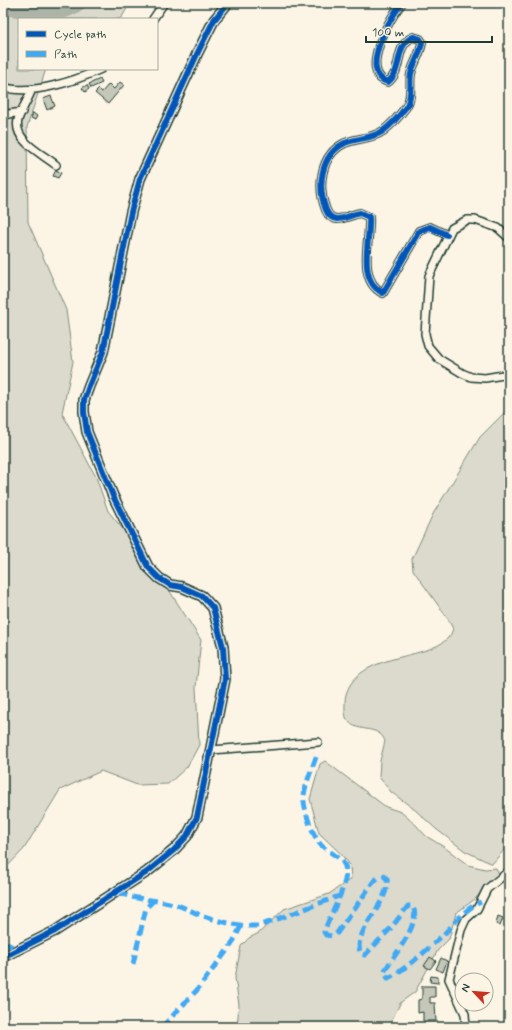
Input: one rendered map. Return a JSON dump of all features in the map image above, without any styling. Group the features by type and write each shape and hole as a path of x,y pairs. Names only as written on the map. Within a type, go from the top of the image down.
{"street":[{"path":"154,18 164,3"},
{"path":"3,957 55,932 147,872 174,850 187,836 197,817 225,679 225,665 220,628 213,608 202,596 182,587 170,585 159,578 148,567 113,496 87,432 84,400 103,352 131,212 140,179 214,20 228,3"},
{"path":"402,3 392,15 384,34 375,64 375,72 382,81 388,82 393,78 402,48 406,41 413,37 420,39 422,42 411,76 409,101 383,131 344,144 334,152 327,160 323,171 321,193 328,213 331,216 340,220 360,213 369,217 366,263 372,282 383,293 419,231 430,227 447,235"},
{"path":"3,87 19,91 66,83 98,70"},
{"path":"32,89 22,112 18,128 22,138 33,149 56,165"},
{"path":"6,113 22,112"},
{"path":"509,238 498,228 475,220 467,220 452,228 447,235 444,247 429,276 426,342 439,359 471,377 485,378 509,374"},
{"path":"211,750 318,742"},
{"path":"466,1027 465,1014 449,979 461,930 466,919 477,909 487,889 509,871"}],"lane":[{"path":"3,121 6,113"}],"shaded area":[{"path":"3,3 130,3 120,18 18,18 18,70 46,70 27,127 28,222 66,310 73,362 62,413 96,477 108,511 153,565 201,640 196,687 199,745 187,767 168,784 137,785 101,771 60,790 24,849 3,871 3,630 8,618 3,604"},
{"path":"509,408 509,844 492,864 465,851 391,792 379,777 380,761 385,741 377,732 356,727 347,720 345,700 346,693 350,685 360,674 374,666 390,660 436,646 447,639 453,629 448,619 413,570 412,559 433,514 480,437"},
{"path":"325,761 386,807 401,812 426,836 468,865 485,869 496,868 499,874 475,899 456,913 449,939 438,950 415,992 401,1002 391,1021 395,1027 237,1027 239,1005 235,978 241,946 249,938 259,933 284,909 329,894 351,879 350,865 319,833 310,799 320,764"}],"building":[{"path":"100,79 102,83 91,88 89,84"},
{"path":"120,82 124,85 108,104 95,93 99,89 102,92 109,84 114,89"},
{"path":"87,85 89,89 85,92 82,88"},
{"path":"51,96 55,106 47,110 43,99"},
{"path":"33,113 37,116 35,120 31,118"},
{"path":"56,170 61,173 58,178 53,176"},
{"path":"498,916 503,918 500,926 496,924"},
{"path":"430,957 436,961 430,969 424,966"},
{"path":"441,958 447,961 443,972 436,969"},
{"path":"431,976 438,977 438,983 430,982"},
{"path":"422,986 435,986 435,997 430,997 430,1003 435,1003 436,1021 423,1021 423,1012 418,1013 418,1000 422,999"},
{"path":"425,1023 425,1027 414,1027 413,1024"}],"waterway":[{"path":"3,7 33,12 52,13 62,11 79,3"}],"marked path":[{"path":"316,757 304,795 306,814 319,842 341,860 346,871 341,894 324,932 326,935 332,936 337,933 374,881 379,877 384,876 387,879 387,888 361,937 359,946 361,954 365,955 391,928 408,906 412,906 415,912 414,920 406,939 384,972 388,978 418,958 465,912 481,902"},
{"path":"118,892 137,898 173,904 220,921 251,926 259,926 339,896"},
{"path":"133,964 146,908 154,900"},
{"path":"162,1027 197,990 232,944 241,926"},
{"path":"3,942 19,950"}],"cycle path":[{"path":"3,957 55,931 147,872 174,850 187,836 197,817 225,679 223,647 213,608 202,596 182,587 170,585 159,578 148,567 113,496 87,432 84,400 103,352 131,212 140,179 198,52 214,20 228,3"},
{"path":"402,3 384,32 376,57 376,68 379,77 388,82 396,71 403,46 413,37 420,39 422,42 419,54 413,66 410,78 410,95 408,103 398,117 379,134 345,143 330,155 326,163 321,182 323,201 326,210 333,218 341,219 360,213 369,217 367,269 370,279 375,287 383,293 419,231 430,227 447,235"}]}
